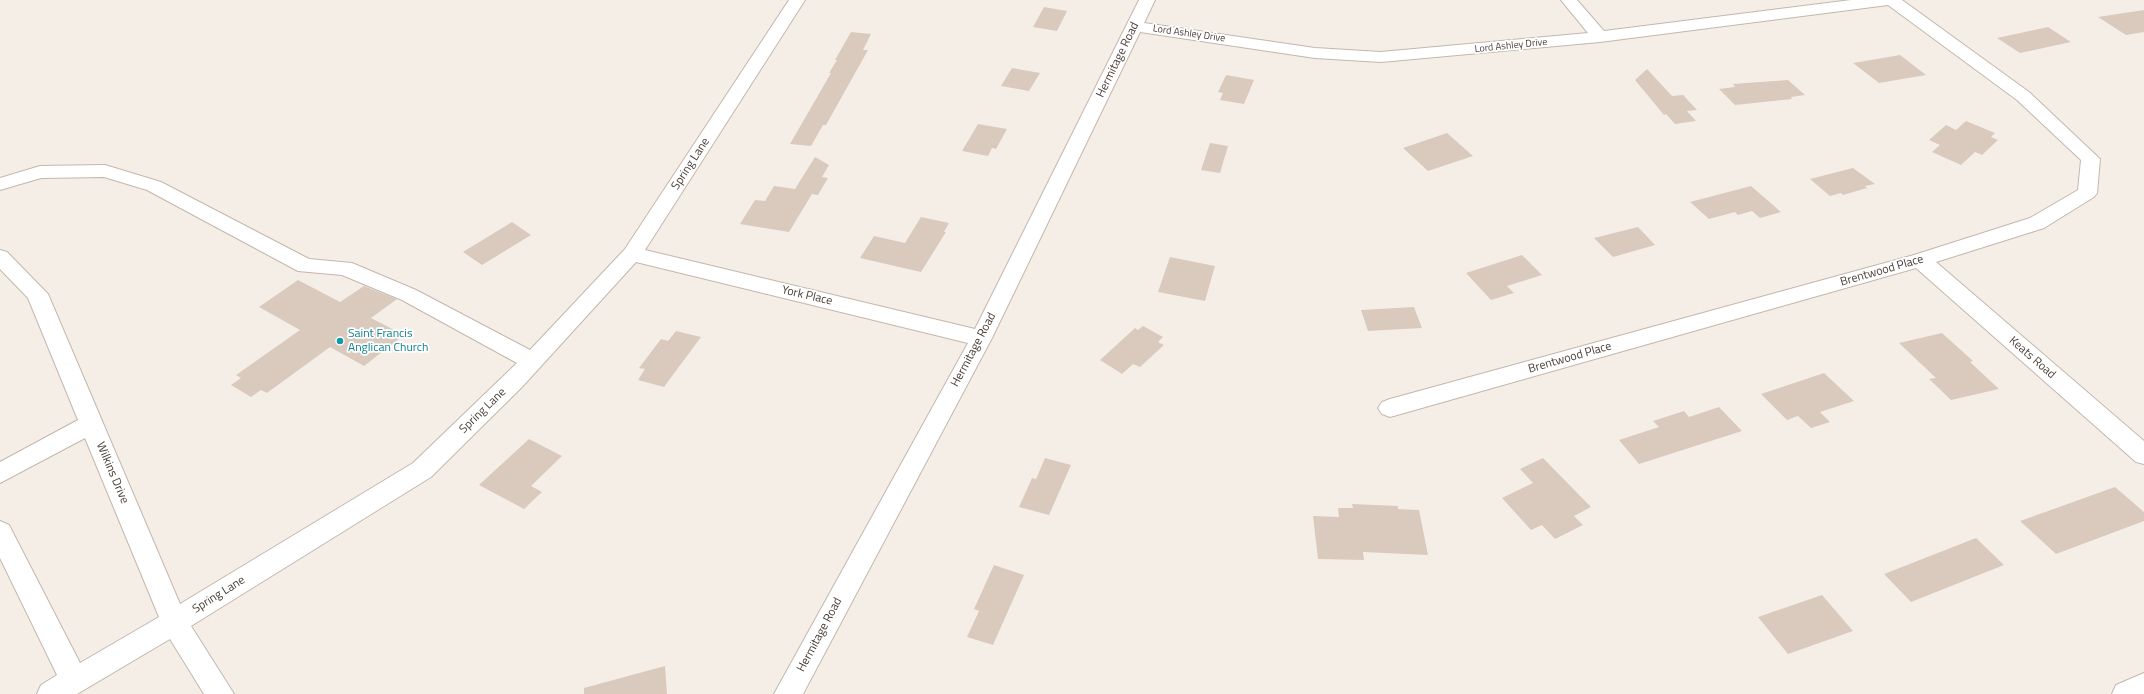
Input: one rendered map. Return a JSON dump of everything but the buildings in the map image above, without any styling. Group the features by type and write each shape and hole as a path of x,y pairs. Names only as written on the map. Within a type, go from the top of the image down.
{"street":[{"name":"Spring Lane","path":"51,694 174,622 422,470 532,362 632,254 797,0"},
{"name":"Hermitage Road","path":"788,694 982,338 1147,0"},
{"path":"1570,0 1600,37"},
{"name":"Lord Ashley Drive","path":"1134,26 1315,53 1381,57 1600,37 1888,0"},
{"name":"Brentwood Place","path":"1390,408 1920,260 2037,223 2086,193 2091,159 2023,96 1892,0"},
{"path":"0,184 40,172 106,171 154,186 305,266 345,268 408,295 532,362"},
{"name":"York Place","path":"632,254 982,338"},
{"name":"Wilkins Drive","path":"0,257 37,294 174,622 220,694"},
{"name":"Keats Road","path":"1920,260 2144,455"},
{"path":"0,473 91,424"},
{"path":"0,532 74,680"},
{"path":"2126,694 2144,686"}],"place":[{"name":"Saint Francis Anglican Church","path":"340,341"}]}
